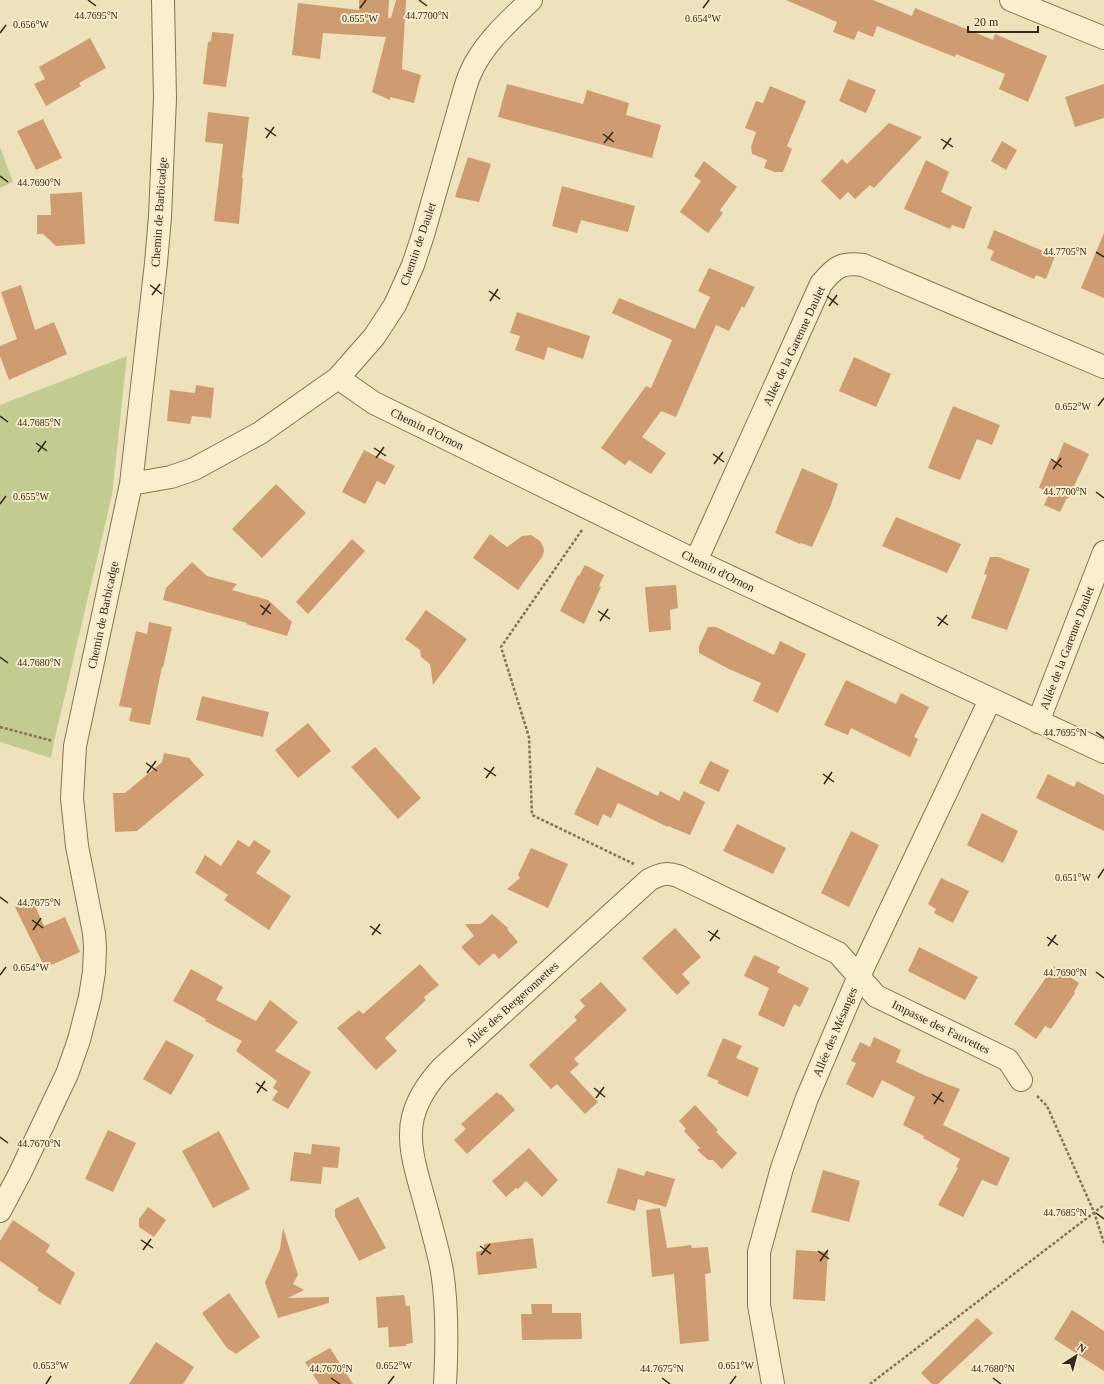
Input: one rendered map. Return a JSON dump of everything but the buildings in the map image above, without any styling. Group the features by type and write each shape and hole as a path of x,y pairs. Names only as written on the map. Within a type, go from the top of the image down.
{"street":[{"name":"Chemin de Barbicadge","path":"0,1211 68,1074 81,1033 90,997 94,972 94,932 77,846 72,798 75,746 131,484 160,217 165,98 163,0"},
{"name":"Chemin de Daulet","path":"131,484 171,477 194,469 260,432 338,378 374,337 395,305 413,265 463,95 471,73 483,53 499,32 531,0"},
{"path":"1012,0 1104,38"},
{"name":"Allée de la Garenne Daulet","path":"696,561 821,284 839,266 851,263 862,265 1104,367"},
{"name":"Chemin d'Ornon","path":"338,378 374,403 696,561 990,700 1104,752"},
{"name":"Allée de la Garenne Daulet","path":"1038,722 1104,552"},
{"name":"Allée des Mésanges","path":"773,1384 759,1305 760,1252 782,1168 807,1098 859,976 990,700"},
{"path":"657,875 665,873 678,876 838,953 859,976"},
{"name":"Allée des Bergeronnettes","path":"445,1384 447,1333 442,1272 414,1159 411,1129 412,1118 416,1107 422,1093 442,1068 657,875"},
{"name":"Impasse des Fauvettes","path":"859,976 876,996 1008,1060 1021,1080"}],"path":[{"path":"595,511 501,646 529,737 532,815 657,875"},
{"path":"0,727 75,746"},
{"path":"1021,1080 1047,1106 1094,1212 1104,1244"},
{"path":"870,1384 1104,1204"}],"green space":[{"path":"0,147 13,182 0,188"},
{"path":"127,356 112,495 51,758 0,742 0,405"}]}
